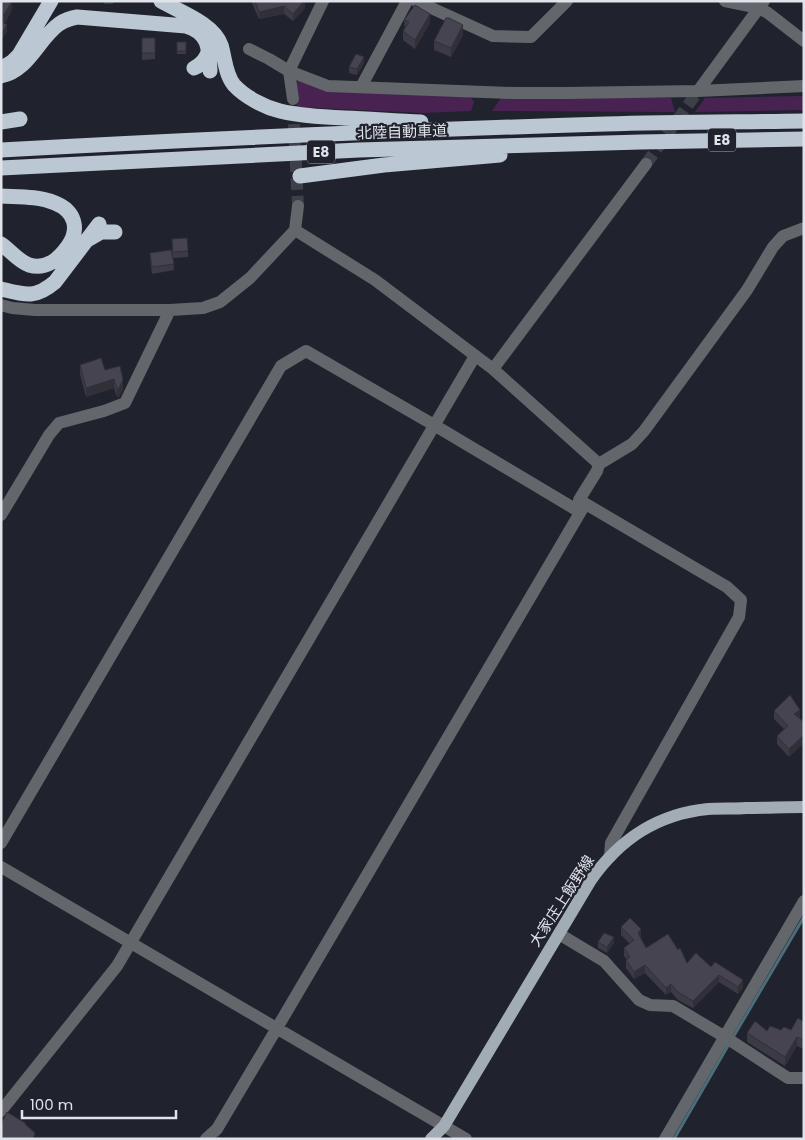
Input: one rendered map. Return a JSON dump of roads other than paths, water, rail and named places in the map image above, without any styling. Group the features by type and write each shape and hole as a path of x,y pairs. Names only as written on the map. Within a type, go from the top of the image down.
{"highway":[{"path":"1,68 12,62 19,55 51,1"},
{"path":"161,1 209,28 221,44 232,82 239,90 269,108 312,116 420,122 608,124"},
{"path":"1,76 18,70 60,23 77,17 195,28 202,34 209,48 210,71"},
{"path":"194,68 204,62 209,48"},
{"path":"1,122 20,119"},
{"name":"北陸自動車道","path":"1,150 173,141 608,124 804,121"},
{"name":"北陸自動車道","path":"1,168 350,151 804,138"},
{"path":"300,176 384,165 641,142"},
{"path":"1,196 31,198 56,204 64,208 71,216 75,224 75,232 72,240 57,260 48,265 28,264 20,260 1,244"},
{"path":"1,289 22,294 36,294 46,290 55,282 99,224"},
{"path":"87,240 101,232 116,232"}],"main road":[{"name":"大家庄上飯野線","path":"431,1139 444,1126 591,880 621,845 659,822 685,813 708,809 804,807"}],"street":[{"path":"292,99 289,71 323,1"},
{"path":"361,87 407,1"},
{"path":"416,1 493,36 531,37 567,1"},
{"path":"725,1 762,5 768,13 804,40"},
{"path":"698,91 762,5"},
{"path":"249,49 289,71 328,86 566,94 804,86"},
{"path":"493,369 646,164"},
{"path":"1,305 34,310 170,310 203,308 220,302 250,278 295,230 298,206"},
{"path":"582,508 579,500 597,471 599,464 632,444 644,431 747,290 772,247 784,236 804,228"},
{"path":"295,230 398,296 493,369 599,464"},
{"path":"1,515 49,435 59,424 104,412 125,404 170,310"},
{"path":"1,843 281,366 306,351 582,508 727,586 741,600 739,617 611,843 610,857"},
{"path":"1,1111 117,966 475,356"},
{"path":"206,1139 217,1128 277,1028 582,508"},
{"path":"1,867 466,1139"},
{"path":"665,1139 804,901"},
{"path":"559,934 604,961 639,1000 650,1005 673,1006 788,1078 804,1078"}],"waterway":[{"path":"732,1039 804,917"},
{"path":"674,1139 729,1044"}],"tunnel":[{"path":"646,164 698,91"},
{"path":"293,106 298,206"}]}
